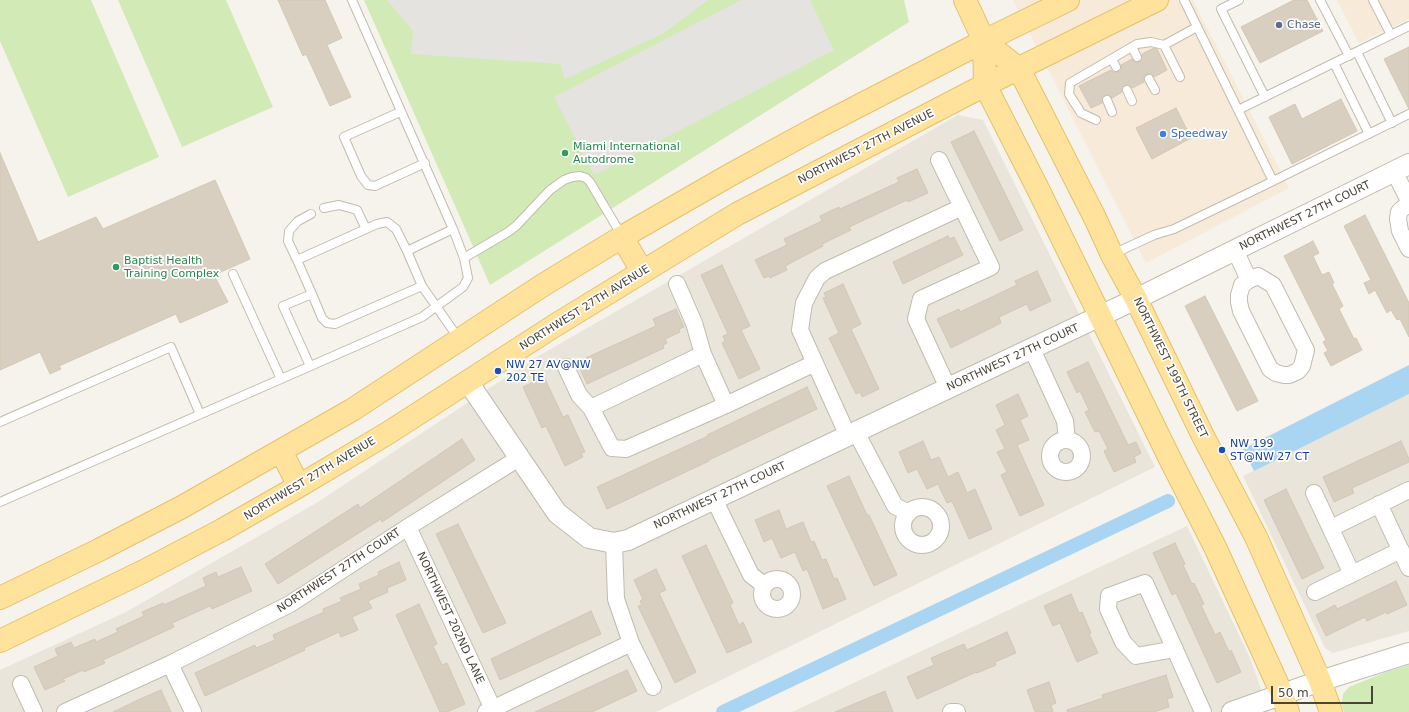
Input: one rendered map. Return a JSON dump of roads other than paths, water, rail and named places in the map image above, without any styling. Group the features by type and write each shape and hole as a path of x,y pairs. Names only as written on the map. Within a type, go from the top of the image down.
{"main road":[{"name":"NORTHWEST 199TH STREET","path":"965,0 984,41 985,85 1215,547 1285,703"},
{"path":"0,598 99,550 182,507 281,451 352,410 543,285 622,237 816,128 984,41 1068,0"},
{"name":"NORTHWEST 27TH AVENUE","path":"0,641 142,572 222,530 299,486 468,382 642,271 737,214 1018,68 1157,0"},
{"name":"NORTHWEST 199TH STREET","path":"984,41 1018,68 1256,537 1320,680 1331,712"},
{"path":"622,237 642,271"},
{"path":"281,451 299,486"}],"street":[{"path":"939,160 992,267 921,299 916,319 948,388"},
{"name":"NORTHWEST 27TH COURT","path":"614,543 628,540 1100,317 1401,167"},
{"path":"1401,167 1409,201"},
{"path":"1409,204 1399,212 1398,219 1400,231 1409,249"},
{"path":"909,513 895,506 852,434 815,363 800,330 804,303 817,278 825,271 962,207"},
{"path":"1235,250 1249,280"},
{"path":"1258,276 1273,285 1306,350 1302,366 1298,371 1290,375 1276,373 1270,369 1241,310 1239,295 1242,286 1249,280 1258,276"},
{"path":"677,284 694,323 703,354 726,405"},
{"path":"1032,349 1065,421 1067,440"},
{"path":"591,408 703,354"},
{"path":"566,367 578,395 591,408 612,448 626,449 726,405 815,363"},
{"path":"468,382 557,513 589,538 614,543 616,598 631,643 653,687"},
{"name":"NORTHWEST 27TH COURT","path":"65,712 170,664 290,604 408,527 519,458"},
{"path":"1331,528 1409,490"},
{"path":"1314,493 1352,574"},
{"path":"714,499 751,575 764,585"},
{"path":"1379,504 1409,568"},
{"name":"NORTHWEST 202ND LANE","path":"408,527 490,710"},
{"path":"1315,592 1401,550"},
{"path":"1175,649 1136,656 1123,642 1108,609 1110,596 1146,583 1203,712"},
{"path":"490,710 631,643"},
{"path":"1232,712 1285,703 1320,680 1409,653"},
{"path":"170,664 193,712"},
{"path":"21,684 34,712"},
{"path":"951,712 957,712"}],"lane":[{"path":"0,502 422,317 463,287 468,278 464,258 453,229 425,163 400,112 352,0"},
{"path":"1184,0 1273,181"},
{"path":"1239,0 1221,9 1265,97"},
{"path":"1320,0 1349,56"},
{"path":"1373,0 1390,35"},
{"path":"1238,110 1409,26"},
{"path":"1096,120 1081,113 1069,94 1070,83 1094,74 1112,59 1137,44 1151,42 1164,45 1197,27"},
{"path":"1164,45 1180,77"},
{"path":"1132,47 1137,57"},
{"path":"1357,52 1392,123"},
{"path":"1112,59 1116,67"},
{"path":"1334,63 1369,134"},
{"path":"1149,79 1155,90"},
{"path":"1127,90 1132,102"},
{"path":"1107,100 1112,112"},
{"path":"400,112 344,137 361,176 368,185 375,186 425,163"},
{"path":"1112,255 1154,235 1174,229 1409,114"},
{"path":"464,258 498,239 516,226 557,184 568,178 580,176 586,178 590,182 622,237"},
{"path":"324,208 339,205 357,210 366,229"},
{"path":"311,214 298,221 289,231 288,241 322,318 327,323 335,324 422,286"},
{"path":"297,260 366,229 387,222 396,229 422,286 459,340"},
{"path":"406,251 453,229"},
{"path":"233,274 281,379"},
{"path":"310,366 283,306 312,294"},
{"path":"0,422 171,347 200,414"}],"water":[{"path":"1409,365 1409,394 1254,471 1243,449"}],"waterway":[{"path":"723,712 1168,501"}],"place":[{"name":"Chase","path":"1279,25"},
{"name":"Speedway","path":"1163,134"},
{"name":"Miami International Autodrome","path":"565,153"},
{"name":"Baptist Health Training Complex","path":"116,267"},
{"name":"NW 27 AV@NW 202 TE","path":"498,371"},
{"name":"NW 199 ST@NW 27 CT","path":"1222,450"}]}
